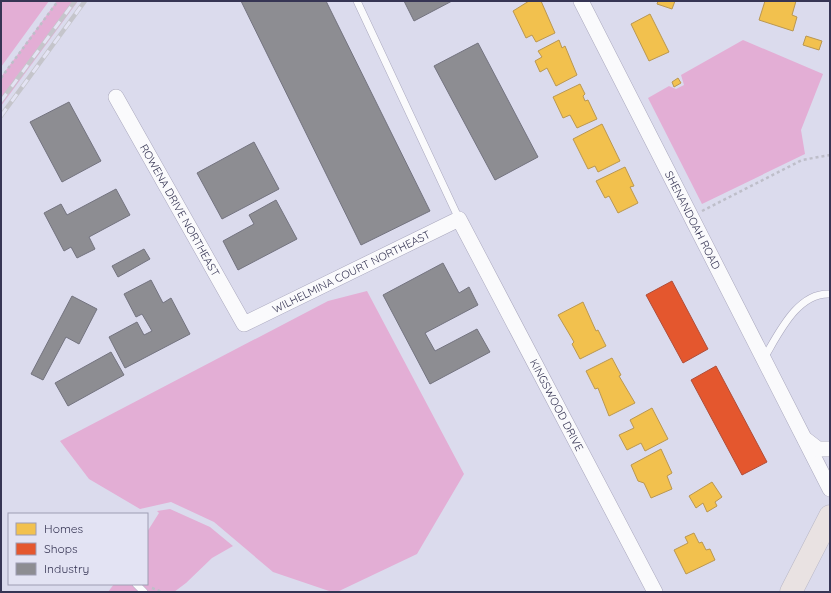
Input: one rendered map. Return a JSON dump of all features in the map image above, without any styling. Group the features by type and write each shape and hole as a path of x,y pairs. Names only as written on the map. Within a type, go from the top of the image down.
{"main road":[{"path":"791,592 830,516"}],"street":[{"name":"SHENANDOAH ROAD","path":"581,1 830,489"},
{"name":"ROWENA DRIVE NORTHEAST","path":"116,96 244,324"},
{"name":"WILHELMINA COURT NORTHEAST","path":"244,324 459,219"},
{"name":"KINGSWOOD DRIVE","path":"459,219 655,592"},
{"path":"805,439 818,449 830,449"}],"lane":[{"path":"357,1 459,219"},
{"path":"764,358 784,322 804,302 825,294 830,294"}],"path":[{"path":"1,78 58,1"},
{"path":"691,216 802,160 830,155"}],"shaded area":[{"path":"1,1 49,1 1,67"},
{"path":"57,1 78,1 1,106 1,77"},
{"path":"743,40 823,74 801,130 805,154 702,204 648,98 669,86 676,89 684,85 681,75"},
{"path":"367,291 464,474 417,554 337,592 332,592 273,572 214,522 171,502 140,509 89,479 60,441 328,301"},
{"path":"170,509 210,527 233,546 212,558 186,583 174,592 108,592 113,585 148,585 148,530 159,513 157,511"}],"building: Homes":[{"path":"529,1 541,1 555,33 536,42 532,35 526,38 513,11"},
{"path":"658,1 675,1 672,9 657,4"},
{"path":"765,1 796,1 792,15 797,17 793,31 759,20"},
{"path":"650,14 669,52 649,61 631,24"},
{"path":"806,36 822,41 819,50 803,45"},
{"path":"559,40 562,48 565,46 577,75 556,86 547,68 540,72 535,61 542,57 538,51"},
{"path":"678,78 681,83 674,87 672,82"},
{"path":"580,84 585,94 583,96 585,101 588,100 597,119 577,128 570,115 563,118 553,97"},
{"path":"602,124 620,161 598,172 595,166 588,169 573,139"},
{"path":"625,167 634,186 630,187 638,203 618,213 609,196 605,198 596,181"},
{"path":"583,302 596,331 598,330 606,346 580,359 572,344 574,342 558,315"},
{"path":"612,358 621,375 619,376 635,403 609,416 598,388 595,389 586,371"},
{"path":"652,408 668,439 645,451 641,443 627,450 619,435 634,428 630,420"},
{"path":"661,449 672,473 667,476 672,489 651,498 644,483 638,481 631,465"},
{"path":"712,482 722,497 715,502 717,506 707,512 703,503 696,508 689,496"},
{"path":"694,533 699,543 702,542 706,550 710,549 715,560 686,574 674,550 688,543 685,537"}],"building: Shops":[{"path":"672,281 708,349 683,363 646,295"},
{"path":"716,366 767,462 742,475 691,380"}],"building: Industry":[{"path":"241,1 326,1 430,211 361,245"},
{"path":"404,1 452,1 414,21"},
{"path":"478,43 538,157 495,180 434,66"},
{"path":"69,102 101,161 62,182 30,122"},
{"path":"254,142 279,189 222,219 197,173"},
{"path":"116,189 130,215 89,237 95,249 77,258 71,247 64,251 44,213 61,204 67,215"},
{"path":"276,200 297,239 238,270 223,241 254,224 249,215"},
{"path":"144,249 150,259 118,277 112,266"},
{"path":"443,263 459,293 469,287 478,305 425,333 435,351 477,329 490,352 430,384 383,295"},
{"path":"151,280 163,303 171,298 190,334 125,368 109,337 137,322 144,335 152,331 142,314 136,317 124,294"},
{"path":"72,296 97,309 79,344 66,337 43,380 31,374"},
{"path":"111,352 124,375 68,406 55,383"}],"railway":[{"path":"1,101 75,1"},
{"path":"1,116 85,1"}]}
